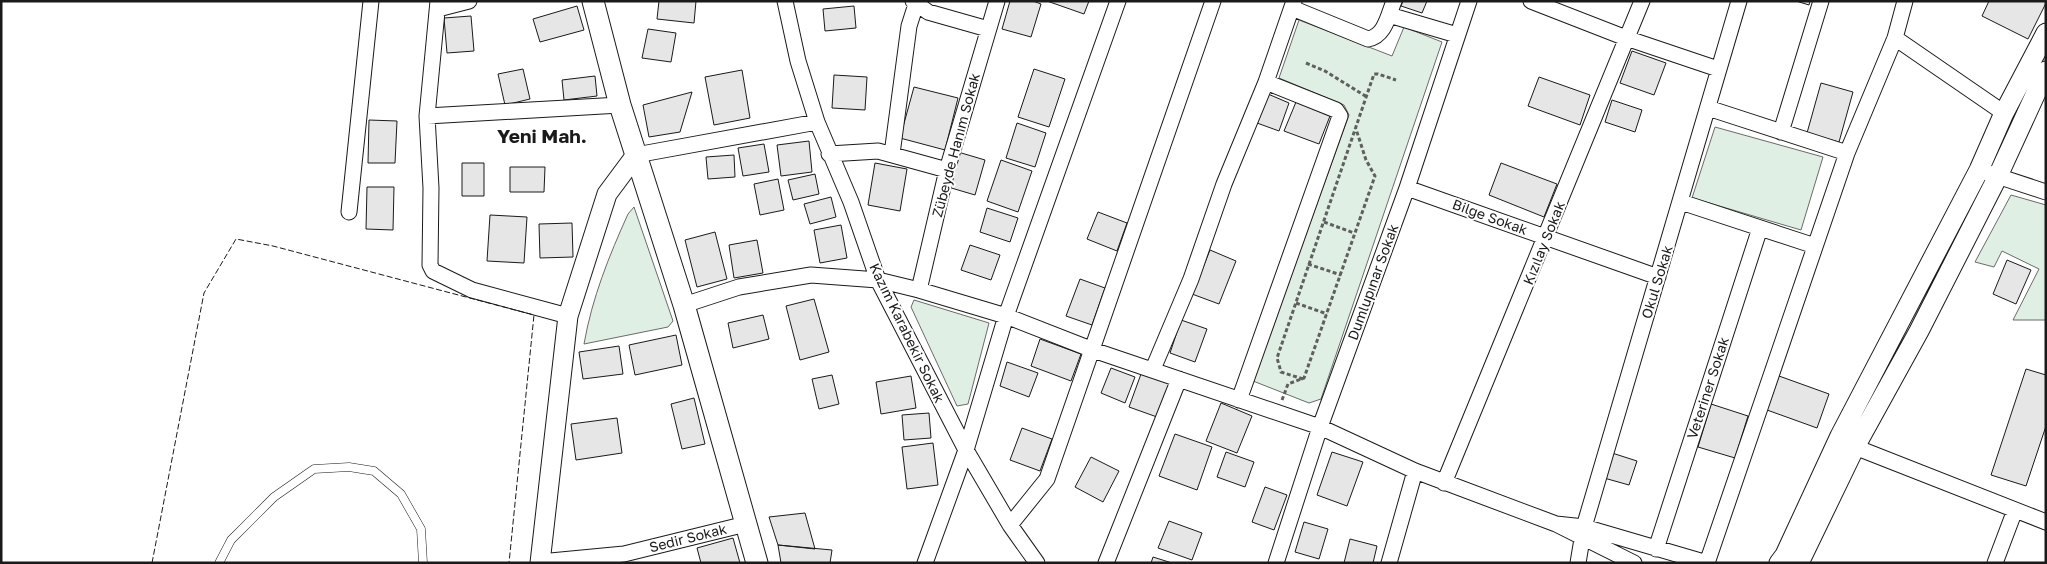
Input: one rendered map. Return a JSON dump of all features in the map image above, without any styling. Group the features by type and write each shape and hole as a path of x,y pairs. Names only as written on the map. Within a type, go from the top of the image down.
{"main road":[{"path":"593,1 620,105 684,305 758,563"}],"street":[{"path":"348,212 372,1"},
{"path":"470,1 438,5 427,116 431,188 430,265 433,271 472,290 568,316"},
{"name":"Kazım Karabekir Sokak","path":"785,1 798,61 818,122 829,154 851,202 878,280 966,450 1010,525 1037,563"},
{"name":"Zübeyde Hanım Sokak","path":"919,290 947,170 997,1"},
{"path":"925,563 966,450 1006,316 1118,1"},
{"path":"1010,525 1047,479 1213,1"},
{"name":"Dumlupınar Sokak","path":"1276,563 1320,427 1407,188 1468,1"},
{"path":"1531,1 1626,38 1718,69"},
{"name":"Kızılay Sokak","path":"1444,483 1642,1"},
{"name":"Okul Sokak","path":"1578,563 1584,533 1739,1"},
{"path":"1781,132 1821,1"},
{"path":"684,305 739,287 811,275 878,280 919,290 1006,316 1093,350 1320,427 1444,483 1556,524 1584,533 1656,548 1707,563 1846,153 1895,38 1905,1"},
{"path":"892,154 909,26 916,2 928,12 988,29"},
{"path":"1153,369 1190,279 1224,184 1266,82 1293,5 1368,39 1376,38 1383,29 1391,8 1457,35"},
{"path":"1779,563 1848,441 2004,113 2046,33"},
{"path":"1895,38 2004,113"},
{"path":"1799,563 1848,441 1920,331 1997,178 2046,71"},
{"path":"1239,400 1340,116 1336,110 1266,82"},
{"path":"427,116 620,105"},
{"path":"1708,108 1846,153"},
{"path":"540,562 568,316 607,194 636,155 818,122"},
{"path":"829,154 878,151 947,170"},
{"path":"1978,170 1997,178 2046,192"},
{"name":"Bilge Sokak","path":"1407,188 1658,277"},
{"path":"1681,202 1815,246"},
{"name":"Veteriner Sokak","path":"1656,548 1760,228"},
{"path":"1106,563 1179,380"},
{"path":"1848,441 2046,522"},
{"path":"1389,563 1415,471"},
{"path":"1996,563 2015,510"},
{"name":"Sedir Sokak","path":"540,562 625,558 746,524"},
{"path":"1584,533 1634,563"}],"lane":[{"path":"219,563 231,540 274,497 314,469 349,467 374,471 400,494 421,529 423,563"}],"path":[{"path":"1306,63 1325,71 1366,97"},
{"path":"1303,379 1281,372 1277,358 1374,74 1396,80"},
{"path":"1303,379 1375,176 1366,160 1356,128"},
{"path":"1324,222 1354,233"},
{"path":"1289,257 1341,275"},
{"path":"1296,303 1327,314"},
{"path":"1278,412 1288,384 1303,379"}],"green space":[{"path":"1299,20 1392,56 1404,27 1442,42 1321,399 1309,403 1253,381 1349,115 1344,105 1279,78"},
{"path":"1715,127 1823,157 1801,230 1692,198"},
{"path":"2011,195 2046,205 2046,320 2013,320 2039,269 2002,251 1994,267 1975,262"},
{"path":"634,207 673,321 668,327 584,344 587,327 602,278 628,214"},
{"path":"914,300 989,323 968,404 957,406 911,307"}],"building":[{"path":"659,1 696,1 694,23 657,19"},
{"path":"1010,1 1033,1 1041,4 1031,37 1002,29"},
{"path":"1047,1 1089,1 1084,14"},
{"path":"1403,1 1427,1 1422,13 1401,6"},
{"path":"1796,1 1810,1 1809,5"},
{"path":"1989,1 2046,1 2046,3 2028,39 1982,16"},
{"path":"577,6 584,30 540,42 533,19"},
{"path":"854,6 856,28 825,31 823,9"},
{"path":"471,16 474,51 447,53 444,18"},
{"path":"648,29 676,33 671,62 642,58"},
{"path":"1632,51 1666,63 1654,95 1620,83"},
{"path":"523,69 530,99 505,105 498,74"},
{"path":"1034,69 1065,79 1049,127 1018,117"},
{"path":"742,70 750,118 714,125 705,77"},
{"path":"834,75 867,77 865,110 832,108"},
{"path":"595,76 597,96 564,100 562,80"},
{"path":"1539,77 1590,95 1580,125 1528,106"},
{"path":"1821,83 1853,92 1839,142 1807,133"},
{"path":"914,87 958,98 945,150 900,138"},
{"path":"692,92 680,132 649,137 643,105"},
{"path":"1268,94 1289,103 1279,131 1257,123"},
{"path":"1612,100 1642,110 1635,132 1605,122"},
{"path":"1296,102 1330,116 1319,144 1284,131"},
{"path":"369,120 397,121 395,163 368,163"},
{"path":"1017,123 1046,133 1035,167 1006,158"},
{"path":"809,141 812,172 781,176 777,145"},
{"path":"764,144 769,172 743,176 738,148"},
{"path":"958,152 985,160 975,195 948,187"},
{"path":"734,155 735,177 708,179 706,157"},
{"path":"1001,160 1032,171 1018,212 987,201"},
{"path":"462,163 484,163 484,196 462,196"},
{"path":"875,163 907,169 900,211 868,205"},
{"path":"1501,163 1557,184 1544,217 1489,195"},
{"path":"510,167 545,167 544,192 510,192"},
{"path":"815,174 819,194 793,200 788,180"},
{"path":"778,179 784,210 760,215 754,184"},
{"path":"367,187 394,187 393,230 366,229"},
{"path":"831,197 836,217 810,224 804,204"},
{"path":"987,208 1018,218 1010,242 980,232"},
{"path":"1098,212 1127,223 1117,251 1087,239"},
{"path":"490,215 527,217 524,263 487,261"},
{"path":"572,223 573,257 540,258 539,224"},
{"path":"841,225 847,258 820,263 814,230"},
{"path":"715,232 727,279 697,287 685,240"},
{"path":"757,240 763,273 734,278 729,245"},
{"path":"970,245 1000,255 991,280 961,270"},
{"path":"1210,250 1236,261 1219,304 1192,294"},
{"path":"2007,260 2031,270 2016,304 1993,294"},
{"path":"1080,279 1105,288 1092,325 1066,316"},
{"path":"814,299 829,352 800,360 786,306"},
{"path":"763,315 769,339 733,348 728,323"},
{"path":"1181,320 1207,329 1195,362 1170,353"},
{"path":"676,335 682,365 635,375 629,345"},
{"path":"1040,339 1081,354 1071,381 1031,366"},
{"path":"619,346 623,374 583,379 579,352"},
{"path":"1007,362 1038,373 1029,397 1000,386"},
{"path":"1111,368 1135,377 1125,403 1101,393"},
{"path":"2026,369 2046,375 2046,426 2026,486 1991,475"},
{"path":"1141,374 1170,384 1157,417 1129,407"},
{"path":"832,375 839,404 819,409 812,379"},
{"path":"911,376 916,408 881,414 876,382"},
{"path":"1779,376 1829,394 1817,428 1767,410"},
{"path":"694,398 705,444 682,449 671,404"},
{"path":"1221,403 1252,416 1237,453 1206,441"},
{"path":"1711,404 1748,416 1735,458 1698,447"},
{"path":"929,413 931,438 904,440 902,415"},
{"path":"617,418 622,453 576,460 571,424"},
{"path":"1022,428 1052,439 1040,471 1010,460"},
{"path":"1175,434 1212,447 1197,490 1159,476"},
{"path":"933,443 938,485 907,489 902,447"},
{"path":"1226,452 1254,462 1245,487 1217,477"},
{"path":"1332,452 1363,462 1347,506 1317,495"},
{"path":"1612,453 1637,461 1629,485 1604,478"},
{"path":"1091,457 1119,471 1103,502 1075,487"},
{"path":"1265,487 1287,495 1274,530 1252,522"},
{"path":"805,513 815,549 778,545 769,517"},
{"path":"1169,521 1202,533 1192,560 1158,548"},
{"path":"1304,522 1328,529 1319,559 1295,552"},
{"path":"733,538 740,563 701,563 697,548"},
{"path":"1350,539 1377,546 1373,563 1344,563"},
{"path":"778,545 832,550 830,563 781,563"},
{"path":"1153,557 1172,563 1151,563"}],"fence":[{"path":"152,563 204,293 236,239 273,246 534,315 509,563"}],"district":[{"name":"Yeni Mah.","path":"542,136"}]}
